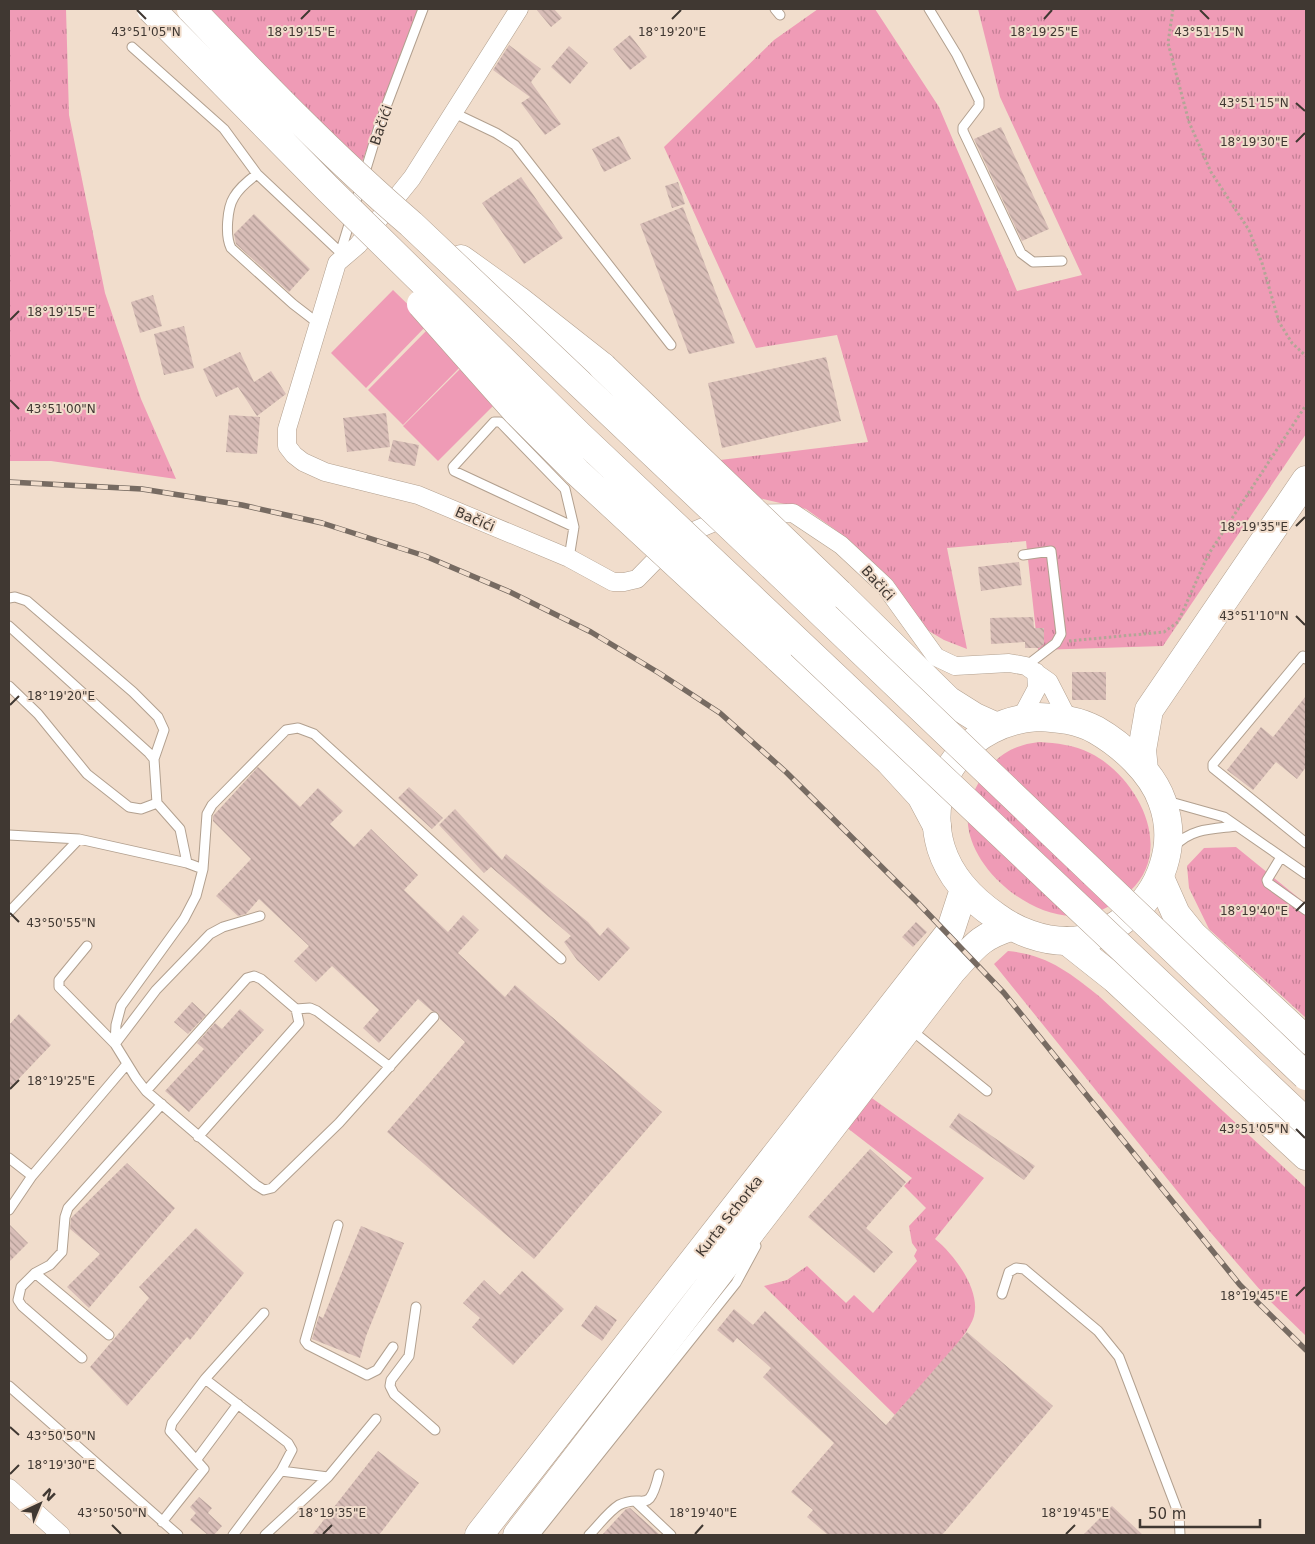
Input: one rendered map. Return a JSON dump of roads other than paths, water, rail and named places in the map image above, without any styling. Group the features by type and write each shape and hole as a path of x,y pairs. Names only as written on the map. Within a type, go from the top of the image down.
{"main road":[{"path":"139,9 148,22 187,64 380,258 516,411 598,491 889,761 921,796 937,826"},
{"path":"151,9 327,188 579,435 1306,1122"},
{"path":"191,9 301,122 376,194 411,224 1306,1076"},
{"path":"411,224 518,300 603,367 948,700 975,717 995,726"},
{"path":"1096,730 1115,727 1133,720 1149,710 1306,480"},
{"path":"1144,770 1142,750 1149,710"},
{"path":"1164,866 1148,897 1134,912 1114,927 1093,936 1068,941 1030,934 1011,927 985,909 964,888 951,871 941,848 937,826 938,801 945,777 957,756 975,738 995,726 1021,718 1068,719 1096,730 1124,751 1144,770 1162,800 1168,828 1164,866 1176,914 1193,935 1306,1040"},
{"name":"Kurta Schorka","path":"479,1535 950,932 964,888"},
{"name":"Kurta Schorka","path":"517,1535 603,1426 952,971 990,933 1011,927"},
{"path":"1068,941 1115,979 1306,1156"}],"street":[{"path":"339,258 358,245 412,178 452,112 519,9"},
{"name":"Bačići","path":"339,258 287,429 287,446 294,456 325,472 418,495 569,558 613,582 636,579 677,538 734,514 793,513 841,545 885,586 936,657 955,666 1009,663 1031,669"},
{"path":"1021,718 1037,688 1031,669"},
{"path":"1031,669 1049,682 1068,719"},
{"path":"9,1488 61,1535"}],"lane":[{"name":"Bačići","path":"339,258 381,120 424,9"},
{"path":"929,9 957,55 979,100 979,106 963,127 963,131 1021,253 1033,262 1062,261"},
{"path":"132,47 224,129 256,174 339,258"},
{"path":"452,112 496,133 515,145 671,345"},
{"path":"256,174 234,195 228,242 231,248 293,304 319,324"},
{"path":"569,558 574,527 565,489 500,422 494,422 453,467 454,471 574,527"},
{"path":"1023,555 1051,551 1061,634 1056,643 1031,669"},
{"path":"9,598 15,597 27,601 133,692 158,718 164,730 154,759 157,803 180,830 187,863"},
{"path":"9,626 154,759"},
{"path":"1305,656 1213,764 1213,768 1306,843"},
{"path":"9,686 38,714 87,774 129,807 140,809 157,803"},
{"path":"116,1044 116,1026 121,1006 184,920 196,896 203,869 207,814 212,805 286,730 298,728 314,734 561,959"},
{"path":"1162,800 1224,817 1306,874"},
{"path":"1164,866 1181,839 1196,831 1237,826"},
{"path":"9,835 79,839 187,863 203,869"},
{"path":"9,912 79,839"},
{"path":"1281,857 1267,880 1268,883 1306,910"},
{"path":"116,1044 156,990 210,934 223,927 260,916"},
{"path":"87,946 59,980 59,987 116,1044 146,1091 256,1186 264,1190 272,1188 339,1123 434,1017"},
{"path":"146,1091 247,978 254,976 261,979 296,1009 299,1023 198,1137"},
{"path":"296,1009 310,1008 317,1011 390,1066"},
{"path":"908,1027 987,1091"},
{"path":"9,1210 32,1176 127,1064"},
{"path":"82,1358 22,1306 18,1300 21,1287 35,1273 50,1265 62,1252 65,1216 68,1208 162,1104"},
{"path":"800,1184 820,1142"},
{"path":"9,1158 32,1176"},
{"path":"338,1225 305,1341 308,1345 367,1375 377,1370 393,1347"},
{"path":"535,1535 736,1283 752,1252 763,1237"},
{"path":"1002,1294 1009,1272 1016,1268 1024,1269 1098,1331 1119,1357 1179,1515 1180,1535"},
{"path":"35,1273 109,1335"},
{"path":"416,1307 409,1356 391,1380 390,1386 394,1394 435,1430"},
{"path":"162,1522 204,1469 170,1431 172,1423 205,1379 264,1313"},
{"path":"205,1379 288,1443 292,1450 281,1471 233,1535"},
{"path":"9,1386 178,1535"},
{"path":"197,1460 238,1404"},
{"path":"265,1535 328,1477 376,1419"},
{"path":"281,1471 328,1477"},
{"path":"588,1535 618,1506 646,1501 650,1498 658,1474"},
{"path":"636,1502 671,1535"}],"railway":[{"path":"9,482 142,489 242,505 322,523 425,556 510,592 591,632 720,713 786,772 918,903 1004,993 1240,1285 1306,1350"}]}
